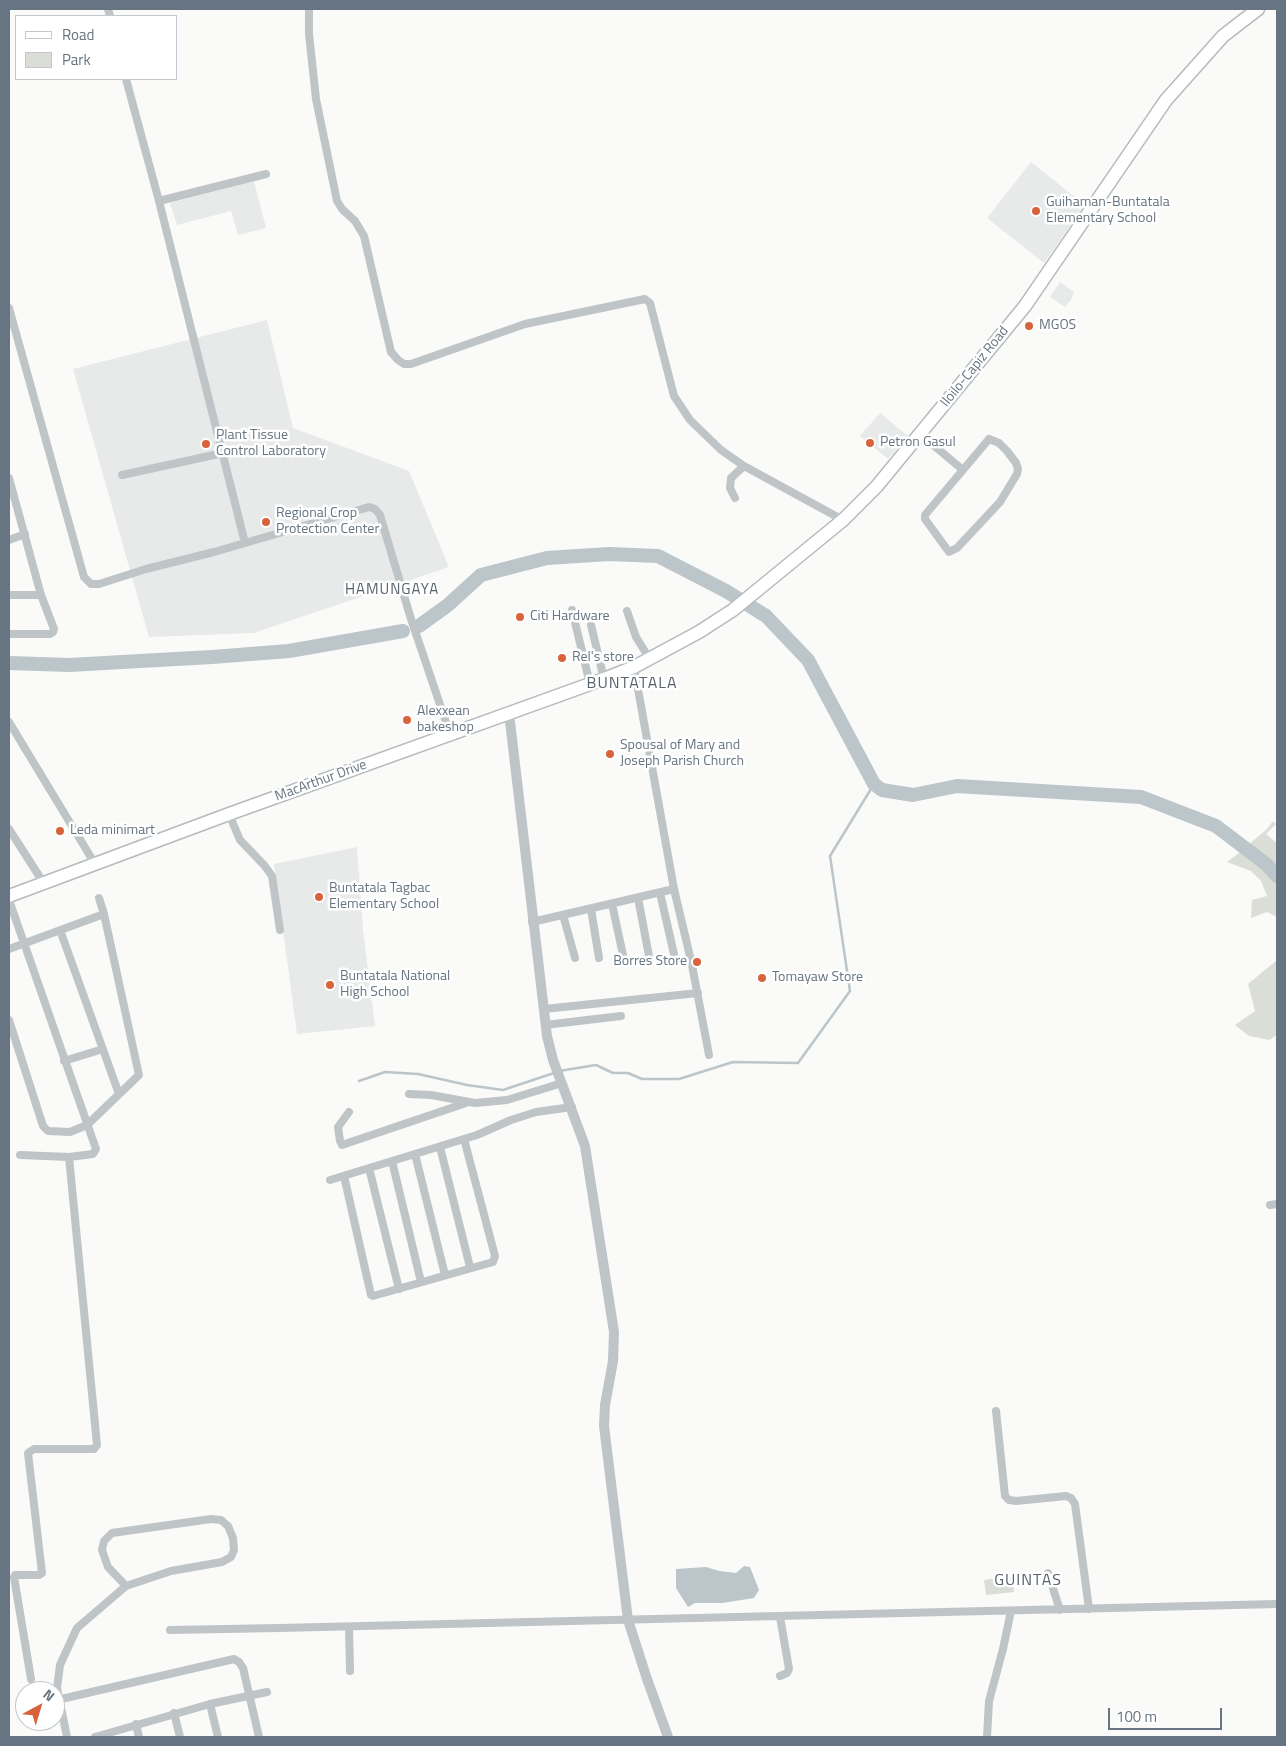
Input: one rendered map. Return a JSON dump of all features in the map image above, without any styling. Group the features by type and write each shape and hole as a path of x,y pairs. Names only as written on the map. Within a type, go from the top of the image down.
{"main road":[{"name":"Iloilo-Capiz Road","path":"634,666 699,632 733,610 843,520 877,486 1025,306 1166,100 1223,36 1258,9"},
{"name":"MacArthur Drive","path":"9,896 229,814 604,679 634,666"}],"street":[{"path":"309,9 309,34 316,99 337,201 342,209 355,221 364,236 391,352 398,360 404,364 411,364 525,324 645,300 650,303 674,396 690,420 716,445 744,466 843,520"},
{"path":"126,80 160,201 245,543"},
{"path":"160,201 266,174"},
{"path":"9,308 84,577 91,584 99,584 146,569 200,556 370,507 375,509 380,515 411,620 450,734"},
{"path":"920,434 963,470"},
{"path":"991,439 1007,451 1018,469 1000,502 957,548 949,552 925,517 926,513 963,470 985,442 991,439"},
{"path":"122,474 223,453"},
{"path":"735,498 730,488 731,478 744,466"},
{"path":"9,478 12,503 25,534 42,595 54,628 50,634 9,634"},
{"path":"9,540 25,534"},
{"path":"9,595 42,595"},
{"path":"572,610 590,684"},
{"path":"628,611 636,637 649,658"},
{"path":"591,625 604,679"},
{"path":"634,666 674,889 698,992 709,1054"},
{"path":"509,713 545,1025 553,1060 585,1146 614,1332 613,1361 605,1405 604,1426 628,1620 668,1737"},
{"path":"9,722 95,864"},
{"path":"229,814 240,840 272,876 280,930"},
{"path":"10,834 43,882"},
{"path":"532,922 674,889"},
{"path":"660,893 674,954"},
{"path":"9,1020 45,1129 48,1131 70,1132 88,1125 136,1078 139,1073 104,914 98,898"},
{"path":"638,898 649,956"},
{"path":"9,900 64,1061 95,1144 95,1152 93,1154 69,1157 20,1155"},
{"path":"612,904 623,955"},
{"path":"591,908 599,958"},
{"path":"9,949 104,914"},
{"path":"563,915 575,958"},
{"path":"60,930 119,1094"},
{"path":"544,1009 698,992"},
{"path":"545,1025 621,1016"},
{"path":"64,1061 103,1048"},
{"path":"349,1112 338,1127 342,1144 466,1103 507,1100 561,1080"},
{"path":"409,1094 431,1095 466,1103"},
{"path":"330,1180 477,1136 511,1120 536,1112 572,1107"},
{"path":"344,1176 371,1295 376,1296 493,1262 495,1256 464,1139"},
{"path":"440,1147 470,1268"},
{"path":"415,1154 445,1275"},
{"path":"31,1679 14,1577 15,1575 39,1575 42,1573 28,1453 34,1449 94,1449 97,1445 69,1157"},
{"path":"392,1161 422,1282"},
{"path":"369,1168 399,1289"},
{"path":"996,1411 1005,1496 1009,1500 1016,1501 1066,1496 1071,1498 1075,1504 1089,1609"},
{"path":"58,1681 60,1665 77,1628 126,1586 171,1571 222,1562 231,1557 234,1550 234,1538 228,1526 221,1520 211,1519 112,1533 104,1541 102,1550 108,1567 126,1586"},
{"path":"1048,1573 1060,1610"},
{"path":"170,1630 1277,1604"},
{"path":"987,1737 989,1701 1003,1649 1010,1611"},
{"path":"780,1617 789,1669 787,1673 780,1676"},
{"path":"349,1626 350,1671"},
{"path":"65,1697 234,1659 240,1662 243,1668 259,1737"},
{"path":"95,1737 174,1713 267,1692"},
{"path":"210,1704 218,1737"},
{"path":"174,1713 180,1737"},
{"path":"136,1724 139,1737"}],"shaded area":[{"name":"Guihaman-Buntatala Elementary School","path":"1031,162 1085,205 1044,263 987,218"},
{"path":"254,181 266,228 238,235 231,211 177,225 170,203"},
{"path":"1060,282 1074,292 1071,300 1065,307 1050,297"},
{"path":"267,320 293,428 409,471 449,567 254,633 149,637 73,369"},
{"path":"880,413 908,436 888,459 860,436"},
{"path":"357,847 363,930 375,1026 297,1034 274,864"},
{"path":"744,1566 750,1567 759,1590 754,1598 722,1603 695,1603 688,1607 676,1588 676,1569 706,1567 736,1573"}],"green space":[{"path":"1273,821 1276,824 1266,834 1277,843 1277,872 1247,846 1267,829"},
{"path":"1243,850 1257,859 1277,879 1277,917 1267,912 1251,918 1252,900 1267,896 1261,881 1251,871 1227,862"},
{"path":"1277,960 1277,1035 1269,1040 1249,1036 1235,1025 1255,1011 1248,984"},
{"path":"1012,1576 1014,1592 986,1595 984,1580"}],"waterway":[{"path":"419,626 448,605 481,575 547,558 609,554 658,556 726,591 766,616 808,660 874,784 882,790 913,795 957,786 1141,797 1216,826 1266,864 1277,876"},
{"path":"9,663 69,665 289,651 403,631"},
{"path":"559,1071 596,1065 613,1073 628,1073 642,1079 679,1079 733,1062 798,1063 850,991 830,856 874,784"},
{"path":"359,1081 385,1072 418,1074 467,1085 503,1090 554,1073"}],"place":[{"name":"Guihaman-Buntatala Elementary School","path":"1036,211"},
{"name":"MGOS","path":"1029,326"},
{"name":"Petron Gasul","path":"870,443"},
{"name":"Plant Tissue Control Laboratory","path":"206,444"},
{"name":"Regional Crop Protection Center","path":"266,522"},
{"name":"Citi Hardware","path":"520,617"},
{"name":"Rel's store","path":"562,658"},
{"name":"Alexxean bakeshop","path":"407,720"},
{"name":"Spousal of Mary and Joseph Parish Church","path":"610,754"},
{"name":"Leda minimart","path":"60,831"},
{"name":"Buntatala Tagbac Elementary School","path":"319,897"},
{"name":"Borres Store","path":"697,962"},
{"name":"Tomayaw Store","path":"762,978"},
{"name":"Buntatala National High School","path":"330,985"}],"district":[{"name":"HAMUNGAYA","path":"392,590"},
{"name":"BUNTATALA","path":"632,684"},
{"name":"GUINTAS","path":"1028,1581"}]}
